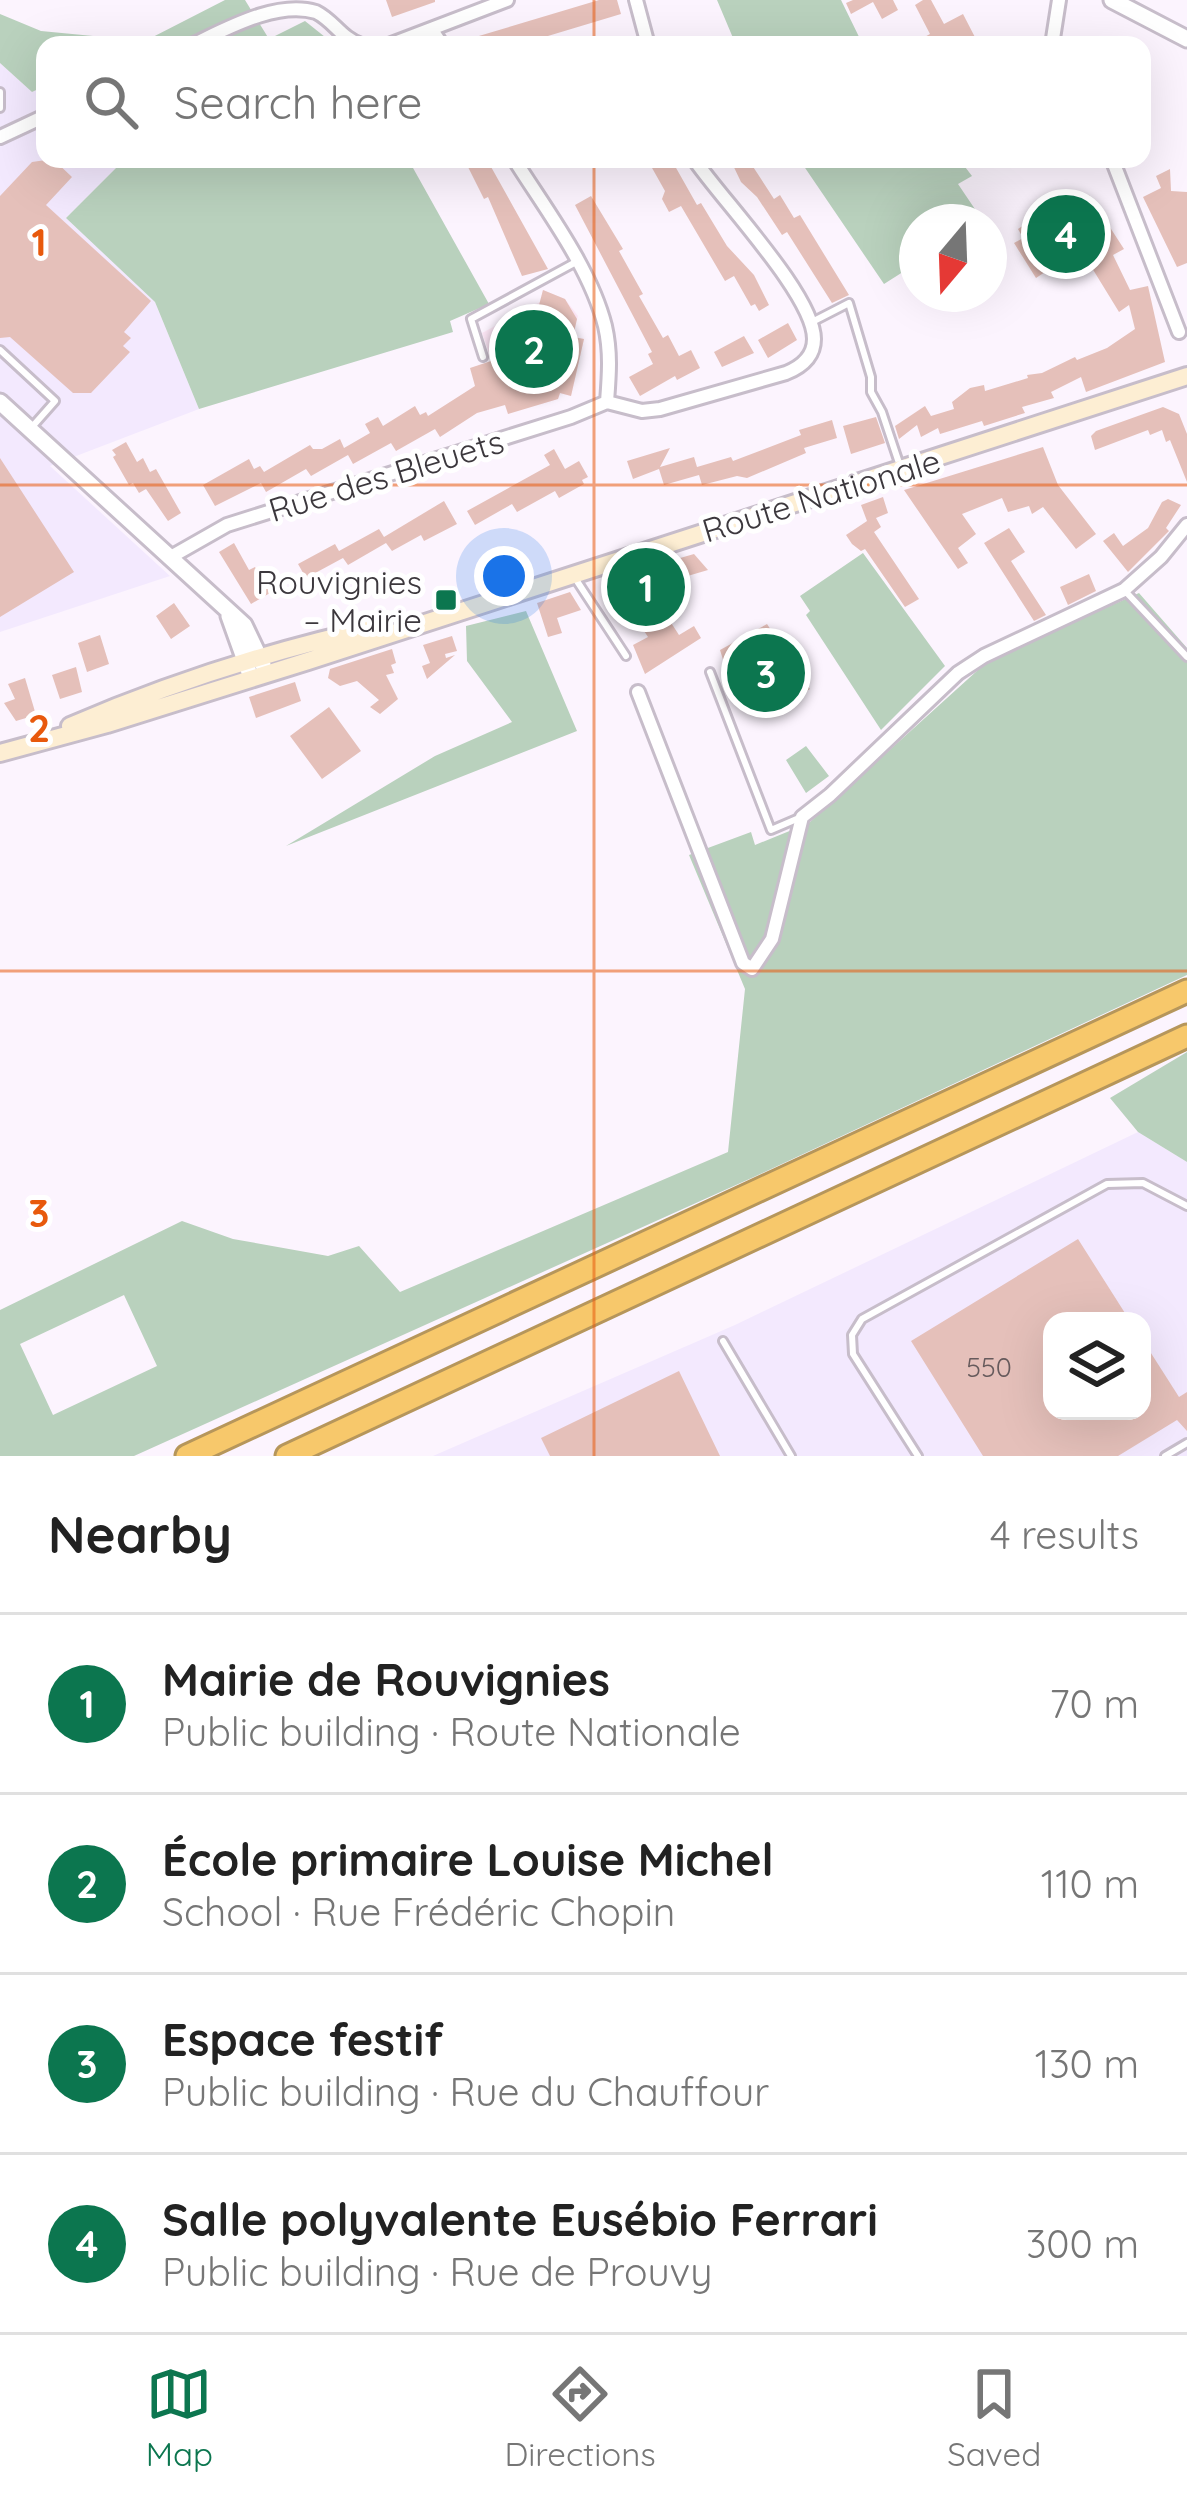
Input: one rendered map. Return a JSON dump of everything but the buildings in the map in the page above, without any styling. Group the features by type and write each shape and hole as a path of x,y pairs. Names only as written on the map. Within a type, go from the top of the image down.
{"highway":[{"path":"188,1456 1187,991"},
{"path":"287,1456 1187,1036"}],"main road":[{"name":"Route Nationale","path":"8,751 152,693 256,669 453,611 1187,376"}],"street":[{"path":"413,36 507,0"},
{"path":"635,0 645,36"},
{"path":"1053,36 1059,0"},
{"path":"1112,0 1187,39"},
{"path":"212,36 283,5 316,11 342,36"},
{"path":"432,29 436,36"},
{"path":"0,137 36,120"},
{"path":"519,168 576,262 606,328 607,402 651,411 786,373 811,354 811,323 772,261 701,168"},
{"path":"1115,168 1179,332"},
{"name":"Rue des Bleuets","path":"170,558 227,525 607,402"},
{"path":"0,403 224,609 256,669"},
{"path":"638,692 748,968 758,965 772,939 802,817 976,661 1124,590 1161,557 1187,525"}],"lane":[{"path":"0,92 0,108"},
{"path":"484,357 471,319 576,262"},
{"path":"811,323 849,303 871,392 883,412 902,470"},
{"path":"0,350 56,401 30,430"},
{"path":"571,572 626,656"},
{"path":"1124,590 1187,657"},
{"path":"710,672 771,830 802,817"},
{"path":"918,1456 853,1354 852,1335 862,1319 1107,1184 1143,1183 1187,1206"},
{"path":"723,1341 791,1456"},
{"path":"1165,1456 1187,1443"}],"shaded area":[{"path":"0,63 32,92 36,90 36,168 116,168 66,218 155,302 199,409 50,466 170,576 0,632"},
{"path":"543,290 565,299 578,316 571,336 584,339 571,396 560,393 558,399 541,404 532,367 504,358 492,362 482,333 540,302"},
{"path":"1138,1132 1187,1162 1187,1456 433,1456 735,1325"}],"green space":[{"path":"225,0 245,0 267,36 155,36"},
{"path":"717,0 841,0 859,36 732,36"},
{"path":"0,14 41,31 93,36 36,36 36,90 32,92 0,63"},
{"path":"305,21 324,36 275,36"},
{"path":"116,168 413,168 489,304 450,321 453,332 199,409 155,302 66,218"},
{"path":"805,168 966,168 972,176 958,184 972,204 899,204 899,274 884,284"},
{"path":"863,553 945,666 881,730 806,615 810,611 800,596"},
{"path":"1139,593 1187,648 1187,975 756,1176 134,1456 0,1456 0,1310 182,1221 233,1239 328,1256 359,1246 400,1292 728,1152 745,989 689,855 751,832 755,845 809,823 989,660","holes":["124,1295 157,1366 53,1415 20,1344"]},
{"path":"526,611 577,731 286,846 435,756 512,722 467,661 466,626"},
{"path":"806,746 829,776 806,793 786,760"},
{"path":"1187,1052 1187,1162 1138,1132 1110,1098"}],"place":[{"name":"Salle polyvalente Eusébio Ferrari","path":"1066,234"},
{"name":"École primaire Louise Michel","path":"534,349"},
{"name":"Mairie de Rouvignies","path":"646,587"},
{"name":"Rouvignies – Mairie","path":"446,600"},
{"name":"Espace festif","path":"766,673"}]}
